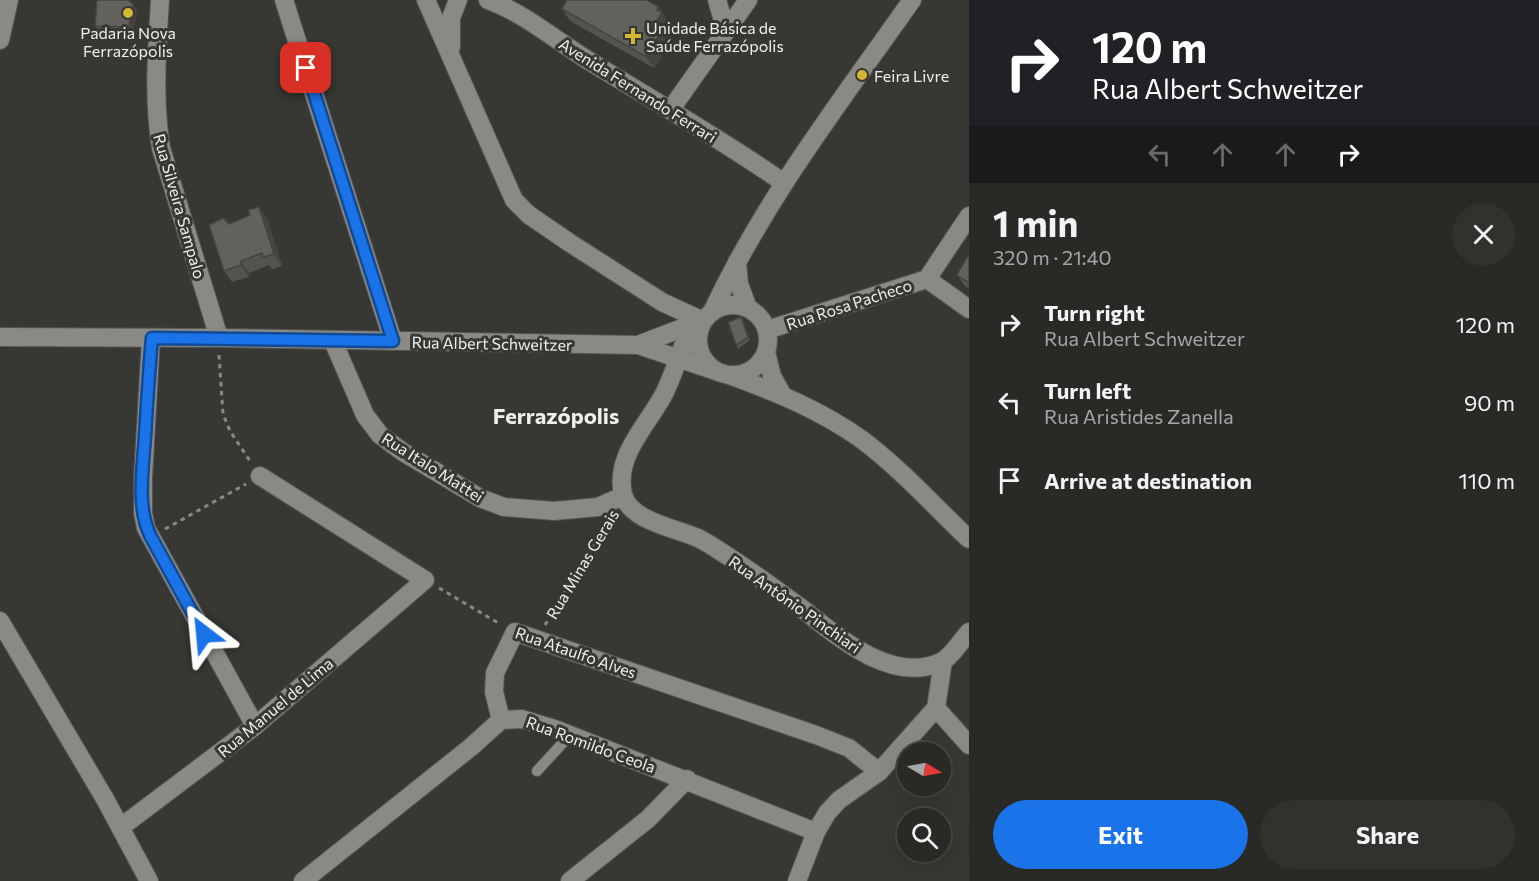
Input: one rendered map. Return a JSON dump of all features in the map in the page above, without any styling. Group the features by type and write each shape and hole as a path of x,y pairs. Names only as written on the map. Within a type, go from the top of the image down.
{"street":[{"path":"0,40 9,0"},
{"name":"Rua Silveira Sampalo","path":"160,0 156,93 157,124 161,148 219,338"},
{"path":"284,0 393,341"},
{"path":"426,0 514,200 529,215 662,302 703,318 734,304 748,308 760,317 767,330 766,352 761,361 746,373 723,373 704,360 700,352 698,336 703,318"},
{"path":"453,64 451,25 453,10 458,0"},
{"name":"Avenida Fernando Ferrari","path":"489,0 519,14 586,59 671,109 784,183"},
{"path":"717,0 726,32"},
{"path":"671,109 748,0"},
{"name":"Rua Minas Gerais","path":"623,496 621,478 624,462 663,395 678,358 784,183 912,0"},
{"name":"Rua Rosa Pacheco","path":"767,330 927,279 969,216"},
{"path":"737,260 739,284 748,308"},
{"path":"927,279 969,309"},
{"path":"662,302 666,320 664,334"},
{"name":"Rua Albert Schweitzer","path":"638,345 703,318"},
{"name":"Rua Albert Schweitzer","path":"0,330 22,337"},
{"name":"Rua Albert Schweitzer","path":"0,337 638,345 782,394 829,419 862,440 969,539"},
{"path":"0,352 22,337"},
{"path":"152,338 143,478 143,513 146,528 255,726"},
{"name":"Rua Italo Mattei","path":"333,341 364,415 380,435 403,452 480,498 504,507 554,511 591,508 623,496"},
{"path":"766,352 772,376 782,394"},
{"path":"260,476 425,580"},
{"name":"Rua Antônio Pinchiari","path":"623,496 626,503 638,514 711,545 864,653 902,666 922,667 943,661"},
{"name":"Rua Manuel de Lima","path":"121,827 255,726 425,580"},
{"path":"0,621 121,827 149,881"},
{"path":"501,720 494,692 495,673 515,632"},
{"name":"Rua Ataulfo Alves","path":"515,632 816,735 849,748 879,771"},
{"path":"798,881 816,832 827,813 839,800 879,771 936,708 943,661 969,632"},
{"path":"936,708 969,745"},
{"name":"Rua Romildo Ceola","path":"303,881 471,747 501,720 522,719 570,735 687,779 816,832"},
{"path":"570,881 648,819 687,779"}],"lane":[{"path":"537,771 570,735"}],"path":[{"path":"220,373 223,414 230,431 247,457"},
{"path":"151,537 236,489"},
{"name":"Rua Minas Gerais","path":"536,640 623,496"},
{"name":"Rua Ataulfo Alves","path":"425,580 515,632"}],"building":[{"path":"97,0 128,0 133,4 129,27 95,26"},
{"name":"Unidade Básica de Saúde Ferrazópolis","path":"567,0 647,0 659,7 657,10 662,12 657,21 665,27 645,56 562,9"},
{"path":"259,207 274,254 263,257 262,253 241,261 241,265 224,271 209,225 223,218 229,224 250,215 248,210"},
{"path":"969,254 969,283 957,275"},
{"path":"741,317 748,337 736,345 728,322"}],"place":[{"name":"Padaria Nova Ferrazópolis","path":"128,13"},
{"name":"Unidade Básica de Saúde Ferrazópolis","path":"633,36"},
{"name":"Feira Livre","path":"862,75"}],"district":[{"name":"Ferrazópolis","path":"556,415"}],"route":[{"path":"204,634 158,552 146,528 143,513 152,338 393,341 306,68"}]}
